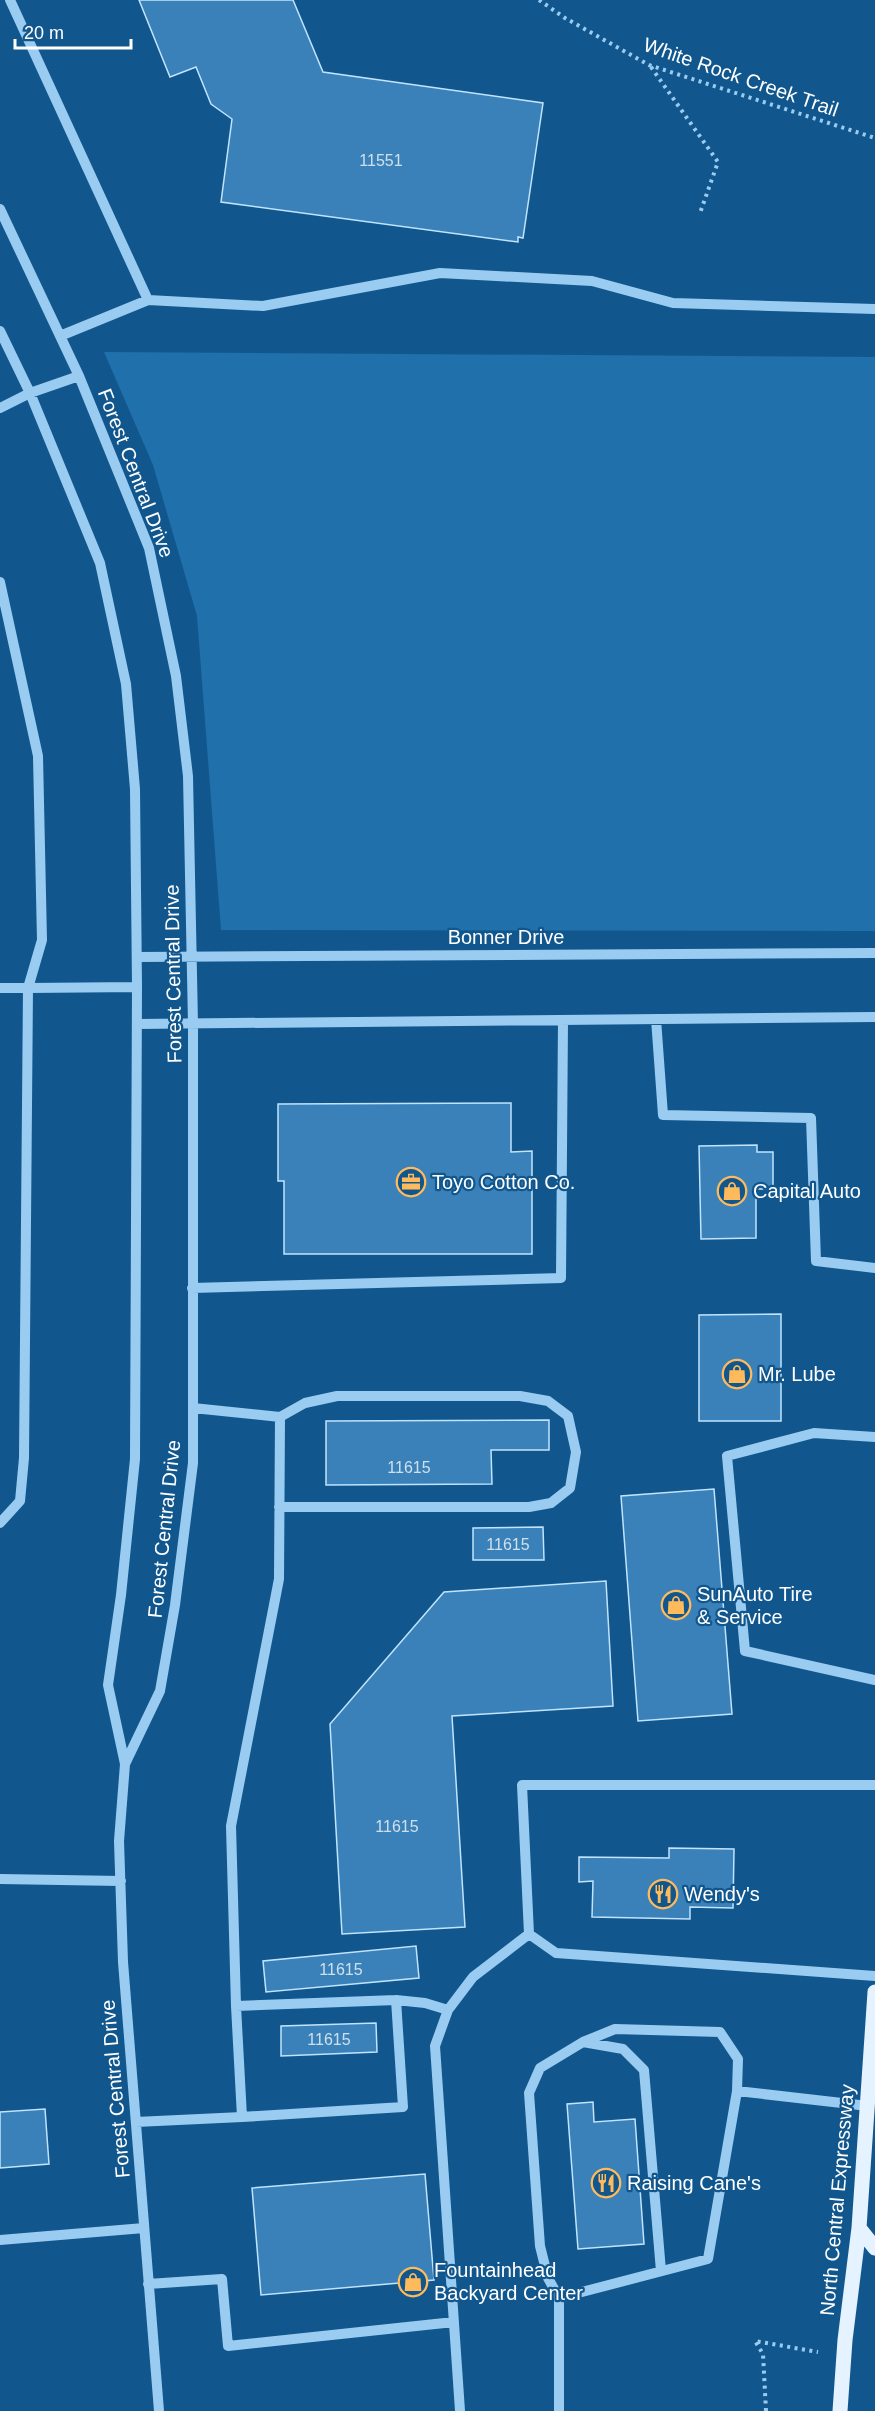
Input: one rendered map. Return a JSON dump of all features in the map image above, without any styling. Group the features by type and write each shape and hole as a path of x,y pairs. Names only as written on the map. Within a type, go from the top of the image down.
{"main road":[{"name":"North Central Expressway","path":"840,2411 844,2357 860,2228 875,1992"},
{"path":"860,2228 875,2248"}],"street":[{"path":"10,0 148,300"},
{"name":"Forest Central Drive","path":"0,209 78,376 149,548 176,676 188,776 193,1024 191,1474 175,1605 160,1691 125,1764"},
{"path":"60,336 148,300 262,306 440,273 592,281 673,303 875,309"},
{"name":"Forest Central Drive","path":"0,331 30,393 100,563 126,684 135,789 137,957 135,1459 121,1595 108,1685 125,1764 119,1841 123,1962 159,2411"},
{"path":"0,408 30,393 78,376"},
{"path":"0,582 38,756 42,940 28,988 24,1458 20,1501 0,1523"},
{"name":"Bonner Drive","path":"137,957 875,953"},
{"path":"0,988 137,987"},
{"path":"137,1024 875,1017"},
{"path":"656,1019 663,1115 811,1118 816,1261 875,1268"},
{"path":"192,1288 561,1278 563,1020"},
{"path":"193,1408 280,1417 305,1403 337,1396 520,1395 548,1401 568,1416 576,1452 570,1488 551,1503 529,1507 279,1507"},
{"path":"242,2117 236,2006 231,1826 279,1579 280,1417"},
{"path":"875,1437 814,1432 727,1456 745,1651 875,1680"},
{"path":"529,1934 522,1785 875,1785"},
{"path":"0,1879 121,1881"},
{"path":"529,1934 556,1953 875,1976"},
{"path":"460,2411 435,2046 448,2010 473,1977 529,1934"},
{"path":"236,2006 396,2000 425,2003 448,2010"},
{"path":"136,2122 403,2107 396,2000"},
{"path":"559,2298 708,2259 738,2091 738,2059 720,2032 615,2029 583,2042 540,2068 529,2093 540,2246 548,2278 559,2298 559,2411"},
{"path":"583,2042 623,2049 645,2070 662,2271"},
{"path":"738,2091 868,2106"},
{"path":"0,2240 144,2228"},
{"path":"148,2284 222,2279 228,2346 454,2322"}],"path":[{"name":"White Rock Creek Trail","path":"539,0 565,18 649,65 875,138"},
{"path":"649,65 718,162 700,213"},
{"path":"766,2411 763,2354 755,2341 844,2357"}],"shaded area":[{"path":"104,352 875,357 875,931 221,930 197,616 153,465"}],"building":[{"path":"139,0 293,0 323,72 543,103 523,238 518,237 518,242 221,202 232,119 211,104 196,67 170,77"},
{"path":"511,1103 511,1152 532,1151 532,1254 284,1254 284,1181 278,1181 278,1104"},
{"path":"757,1145 757,1152 773,1152 773,1189 756,1189 756,1238 701,1239 699,1146"},
{"path":"781,1314 781,1421 699,1421 699,1315"},
{"path":"549,1420 549,1450 491,1450 492,1484 326,1485 326,1421"},
{"name":"SunAuto Tire & Service","path":"714,1489 732,1714 638,1721 621,1496"},
{"path":"543,1527 544,1560 473,1560 473,1528"},
{"path":"606,1581 613,1706 452,1716 465,1927 342,1934 330,1724 444,1592"},
{"name":"Wendy's","path":"669,1848 734,1849 733,1908 690,1907 690,1919 592,1917 593,1881 579,1882 579,1857 669,1858"},
{"path":"416,1946 419,1978 266,1992 263,1961"},
{"path":"376,2023 377,2052 281,2056 281,2026"},
{"name":"Raising Cane's","path":"593,2102 594,2122 635,2119 644,2244 578,2249 567,2104"},
{"path":"45,2109 49,2164 0,2168 0,2112"},
{"path":"425,2174 434,2280 261,2295 252,2188"}],"place":[{"name":"Toyo Cotton Co.","path":"411,1182"},
{"name":"Capital Auto","path":"732,1191"},
{"name":"Mr. Lube","path":"737,1374"},
{"name":"SunAuto Tire & Service","path":"676,1605"},
{"name":"Wendy's","path":"663,1894"},
{"name":"Raising Cane's","path":"606,2183"},
{"name":"Fountainhead Backyard Center","path":"413,2282"}]}
